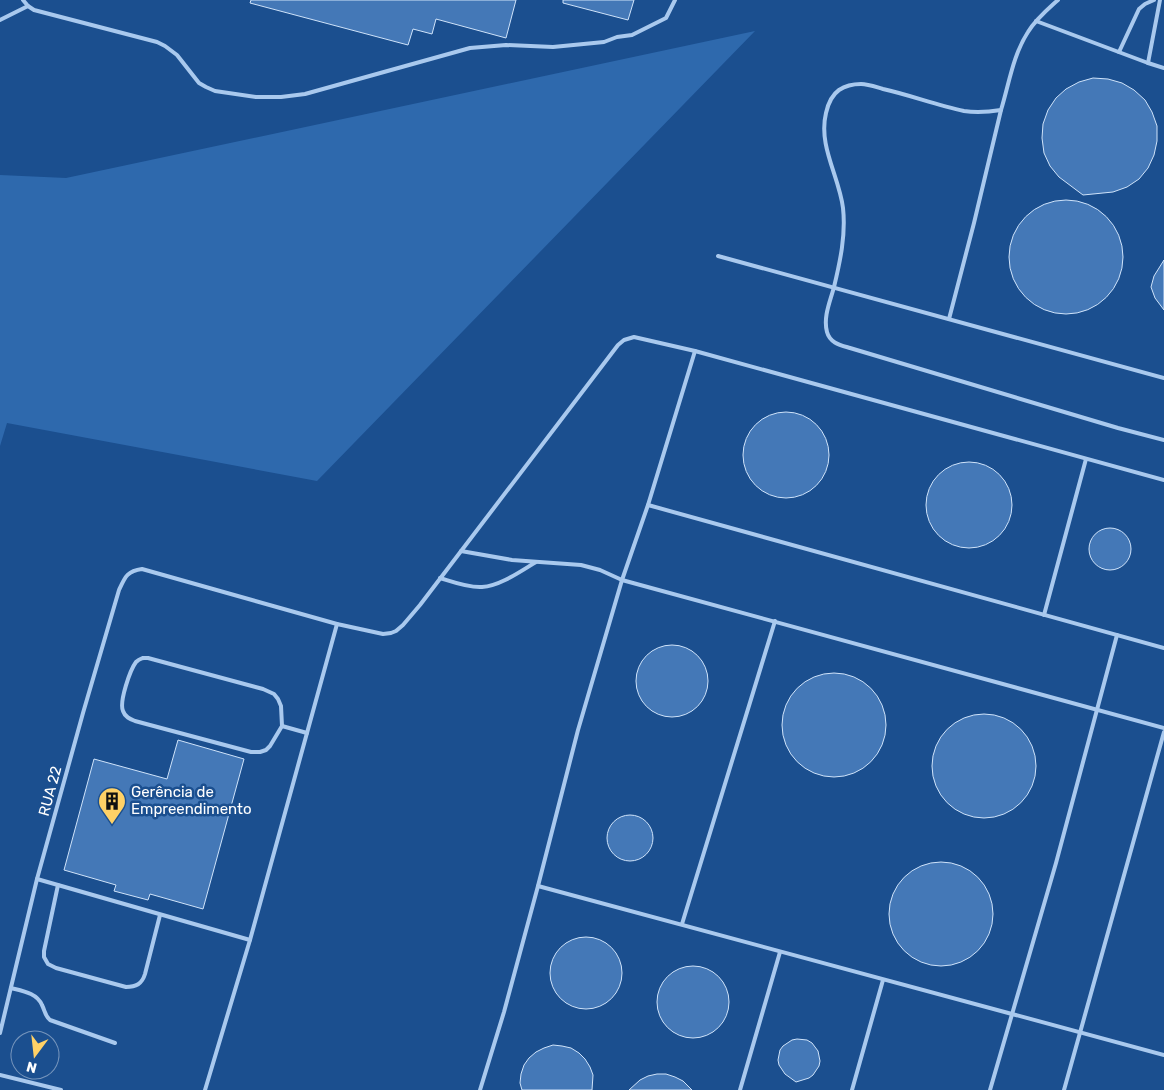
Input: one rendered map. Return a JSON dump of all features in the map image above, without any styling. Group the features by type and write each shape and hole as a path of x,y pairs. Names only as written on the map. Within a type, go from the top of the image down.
{"lane":[{"path":"23,0 34,10 157,42 177,55 199,82 206,87 268,98 305,94 470,48 488,45 553,47 604,42 632,35 666,18 675,0"},
{"path":"949,319 1001,110 1019,48 1036,21 1058,0"},
{"path":"1119,52 1139,9 1154,0"},
{"path":"1148,64 1160,0"},
{"path":"0,20 28,6"},
{"path":"1036,21 1148,64 1164,68"},
{"path":"1001,110 986,112 964,111 861,84 839,90 834,96 828,106 824,121 824,139 843,208 843,228 842,247 826,316 827,334 835,343 1164,440"},
{"path":"718,256 1164,378"},
{"path":"205,1090 250,940 337,624 383,634 396,631 403,626 621,342 628,338 640,338 695,351 1164,480"},
{"path":"480,1090 504,1012 578,730 622,580 648,505 695,351"},
{"path":"1044,615 1086,459"},
{"path":"648,505 1164,648"},
{"path":"461,551 512,560 581,565 600,570 622,580 1164,728"},
{"path":"440,578 467,585 491,586 536,562"},
{"name":"RUA 22","path":"0,1034 37,879 83,713 119,590 128,573 142,569 337,624"},
{"path":"682,924 775,621"},
{"path":"990,1090 1056,864 1117,635"},
{"path":"143,658 148,658 270,692 277,696 280,702 282,726 268,748 255,753 135,721 124,714 122,702 127,682 136,663 143,658"},
{"path":"282,726 307,733"},
{"path":"1064,1090 1164,732"},
{"path":"37,879 250,940"},
{"path":"58,885 44,957 48,964 59,969 126,987 137,986 144,978 160,915"},
{"path":"538,886 1164,1055"},
{"path":"740,1090 780,952"},
{"path":"852,1090 883,980"},
{"path":"11,988 30,993 38,998 42,1003 46,1016 50,1020 114,1043"},
{"path":"0,1075 61,1090"}],"shaded area":[{"path":"755,31 317,481 7,423 0,446 0,175 66,178"}],"building":[{"path":"251,0 516,0 506,38 436,19 432,34 413,29 408,45 250,3"},
{"path":"563,0 634,0 628,20 563,3"},
{"path":"1093,78 1108,79 1122,83 1134,90 1145,100 1157,126 1157,141 1154,155 1148,168 1139,179 1127,187 1113,192 1083,195 1059,177 1050,166 1044,153 1043,124 1048,110 1056,98 1066,89 1079,82"},
{"path":"1066,200 1088,204 1107,216 1119,235 1123,257 1119,279 1107,298 1088,310 1066,314 1044,310 1025,298 1013,279 1009,257 1013,235 1025,216 1044,204"},
{"path":"1164,260 1164,310 1155,298 1151,287 1154,276"},
{"path":"778,412 794,412 803,415 817,424 826,438 829,455 826,472 817,486 803,495 794,498 778,498 762,491 750,479 743,463 743,447 750,431 762,419"},
{"path":"961,462 977,462 986,465 1000,474 1009,488 1012,505 1009,522 1000,536 986,545 977,548 961,548 945,541 933,529 926,513 926,497 933,481 945,469"},
{"path":"1110,528 1125,534 1131,549 1125,564 1110,570 1095,564 1089,549 1095,534"},
{"path":"672,645 692,651 702,661 708,681 702,701 692,711 672,717 652,711 642,701 636,681 642,661 652,651"},
{"path":"834,673 854,677 871,688 882,705 886,725 882,745 871,762 854,773 834,777 814,773 797,762 786,745 782,725 786,705 797,688 814,677"},
{"path":"984,714 1004,718 1021,729 1032,746 1036,766 1032,786 1021,803 1004,814 984,818 964,814 947,803 936,786 932,766 936,746 947,729 964,718"},
{"name":"Gerência de Empreendimento","path":"178,740 244,759 203,909 150,894 148,900 114,891 116,885 64,870 94,759 167,779"},
{"path":"635,815 647,821 652,829 652,847 647,855 639,860 625,861 613,855 608,847 607,833 613,821 621,816"},
{"path":"941,862 961,866 978,877 989,894 993,914 989,934 978,951 961,962 941,966 921,962 904,951 893,934 889,914 893,894 904,877 921,866"},
{"path":"586,937 606,943 616,953 622,973 616,993 606,1003 586,1009 566,1003 556,993 550,973 556,953 566,943"},
{"path":"693,966 713,972 723,982 729,1002 723,1022 713,1032 693,1038 673,1032 663,1022 657,1002 663,982 673,972"},
{"path":"797,1039 807,1040 812,1043 818,1051 820,1061 813,1075 796,1082 785,1074 778,1060 783,1046"},
{"path":"553,1045 571,1048 585,1059 593,1075 592,1090 522,1090 520,1083 524,1065 536,1052"},
{"path":"657,1074 675,1077 683,1081 692,1090 629,1090 640,1080"}],"place":[{"name":"Gerência de Empreendimento","path":"112,825"}]}
